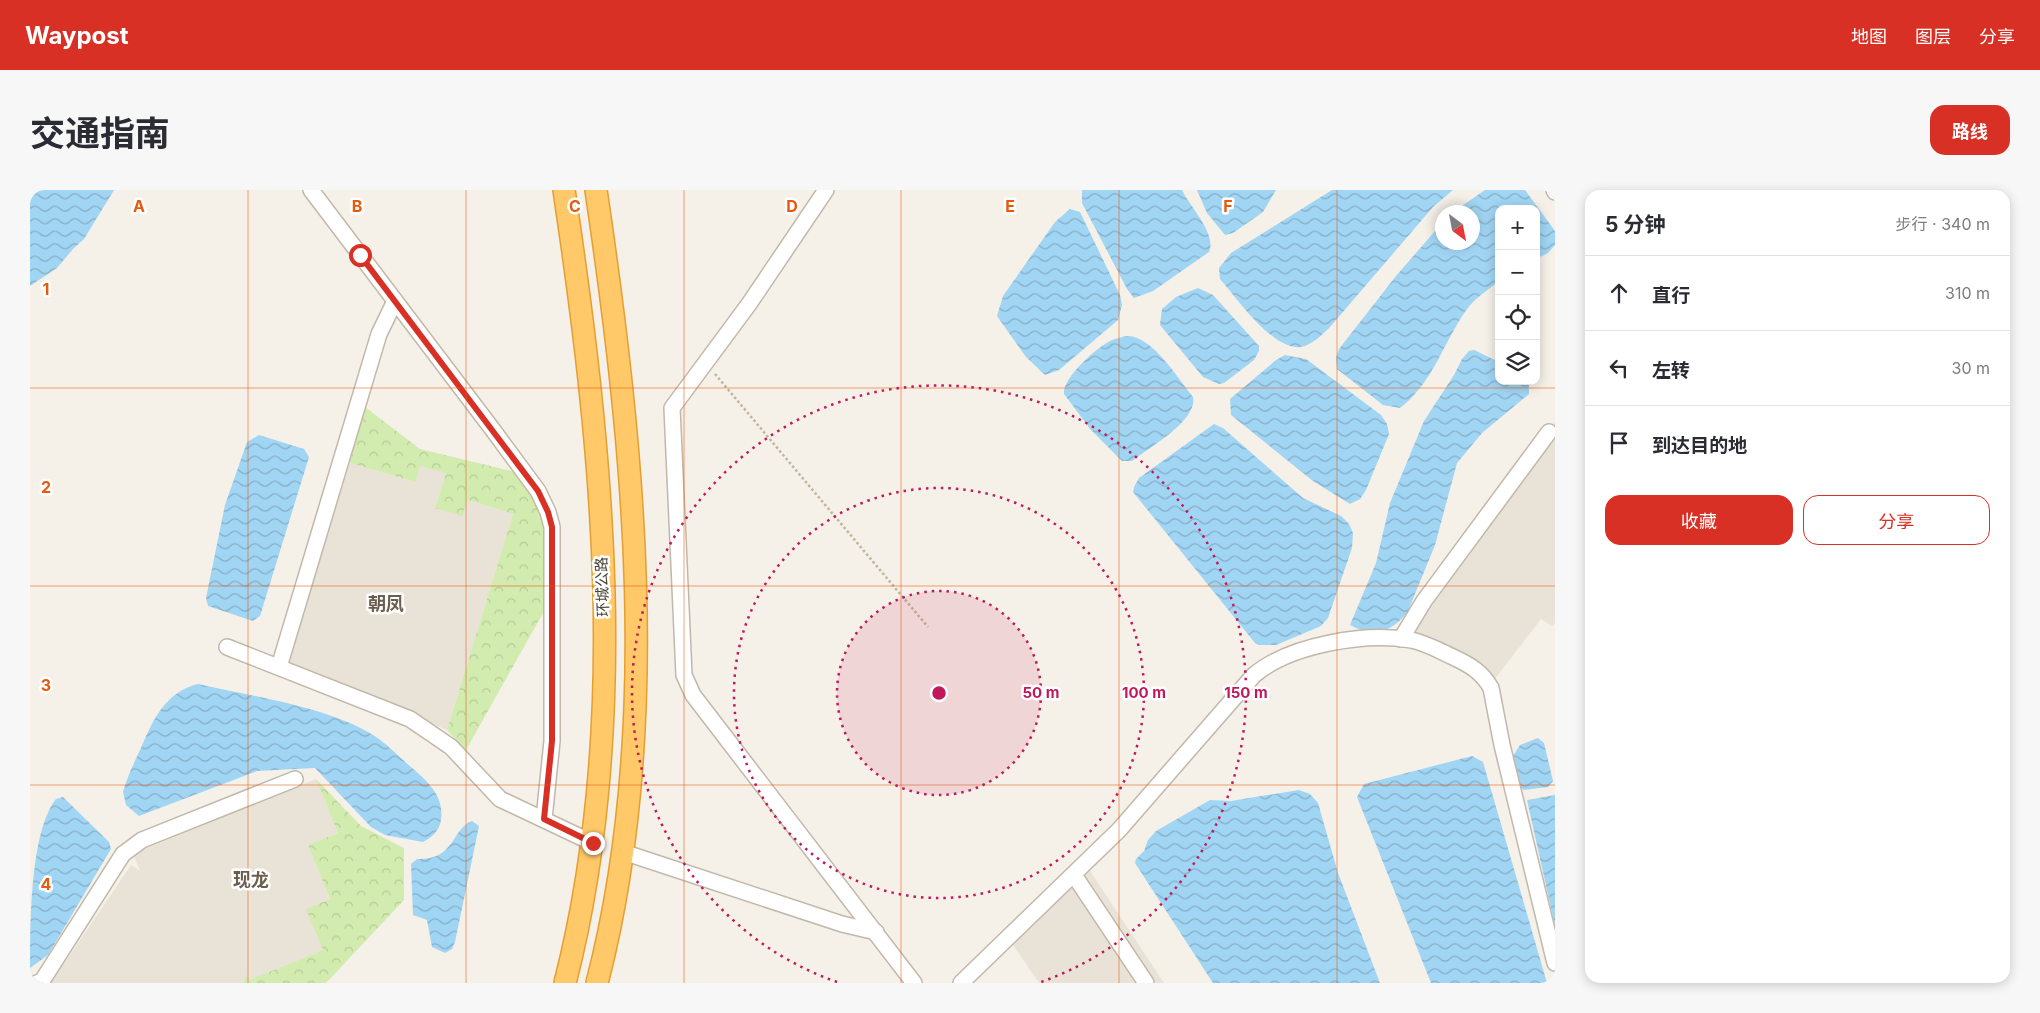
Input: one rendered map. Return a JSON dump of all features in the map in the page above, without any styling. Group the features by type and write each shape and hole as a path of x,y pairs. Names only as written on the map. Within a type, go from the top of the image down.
{"highway":[{"name":"环城公路","path":"564,190 584,334 602,553 603,730 593,843 565,983"},
{"path":"596,190 616,331 634,552 635,732 624,852 597,983"}],"street":[{"path":"312,190 532,483 548,512 552,527 552,731 544,819"},
{"path":"826,190 750,304 672,408 685,680 699,703 914,983"},
{"path":"279,667 379,334 395,301"},
{"path":"1401,639 1424,601 1549,432"},
{"path":"961,983 1119,830 1254,675 1280,658 1330,643 1362,639 1401,639 1430,646 1474,667 1491,688 1502,745 1555,963"},
{"path":"227,647 410,719 452,747 500,799 593,843"},
{"path":"38,983 42,981 123,854 142,840 296,778"},
{"path":"624,852 842,924 876,932"},
{"path":"1074,875 1146,983"}],"path":[{"path":"706,362 928,628"}],"shaded area":[{"path":"1555,422 1555,623 1552,626 1541,619 1494,680 1479,667 1398,629"},
{"path":"350,463 414,482 420,465 446,473 435,508 467,500 513,514 447,730 288,664"},
{"path":"316,779 338,833 308,845 330,899 307,909 323,950 249,980 247,976 242,983 51,983 131,865 140,871 133,854"},
{"path":"1090,871 1164,983 1039,983 1011,942"}],"green space":[{"path":"365,407 420,449 519,473 538,503 545,526 543,613 466,750 447,730 513,514 468,500 462,516 435,508 446,473 420,466 415,482 350,463"},
{"path":"316,779 361,826 404,848 404,900 326,983 242,983 247,975 249,980 323,950 306,909 330,899 308,845 338,833"}],"water":[{"path":"30,190 114,190 84,239 57,268 30,286"},
{"path":"1082,190 1182,190 1206,229 1209,237 1209,252 1153,291 1134,298 1127,289 1082,203"},
{"path":"1197,190 1276,190 1263,212 1233,233 1225,235 1207,213"},
{"path":"1332,190 1453,190 1433,207 1327,330 1319,338 1305,346 1294,347 1270,334 1247,311 1220,279 1219,268 1231,253"},
{"path":"1485,190 1525,190 1536,205 1495,205 1495,284 1467,309 1430,374 1411,398 1400,408 1383,405 1337,369 1336,358 1339,349 1396,276 1435,231 1435,250 1480,250 1480,205 1463,205"},
{"path":"1070,209 1080,212 1120,295 1122,305 1118,320 1059,370 1045,375 1026,357 997,316 1003,296 1055,222"},
{"path":"1540,210 1555,231 1555,245 1548,253 1540,257"},
{"path":"1198,288 1213,295 1259,346 1259,351 1254,360 1224,383 1219,384 1203,377 1160,325 1162,309 1176,297"},
{"path":"1127,336 1146,343 1155,350 1193,397 1193,406 1188,415 1171,433 1132,461 1122,461 1091,430 1064,394 1069,380 1082,363 1106,343"},
{"path":"1474,350 1495,360 1495,385 1529,385 1529,394 1482,433 1457,463 1435,545 1408,611 1396,624 1382,631 1375,632 1358,629 1350,625 1376,563 1390,503 1424,421 1454,375 1462,359 1469,351"},
{"path":"1285,355 1306,359 1381,415 1387,424 1389,434 1366,490 1360,499 1350,504 1313,481 1231,415 1230,399 1276,360"},
{"path":"1214,424 1223,428 1303,498 1341,516 1349,524 1353,533 1352,548 1328,618 1321,626 1276,645 1259,645 1255,643 1133,492 1139,478"},
{"path":"259,435 304,449 309,457 260,616 253,621 208,606 206,598 225,505 247,442"},
{"path":"198,684 316,711 360,728 379,739 421,775 438,797 441,820 438,829 423,842 385,835 371,827 315,768 257,771 139,816 126,805 123,792 133,765 150,727 162,708 177,693"},
{"path":"1538,738 1544,743 1553,781 1548,787 1524,790 1519,787 1513,756 1520,745"},
{"path":"1472,756 1483,762 1547,983 1431,983 1357,797 1364,784"},
{"path":"1299,790 1310,794 1318,803 1338,873 1380,983 1213,983 1135,863 1136,859 1144,851 1148,840 1156,831 1210,800 1231,801"},
{"path":"1555,795 1555,926 1527,800"},
{"path":"63,797 109,842 111,849 48,955 30,968 31,903 36,855 47,814 56,799"},
{"path":"472,821 479,826 455,942 452,949 445,953 432,947 427,920 413,915 411,864 417,859 439,855 446,850 460,830"}],"district":[{"name":"朝凤","path":"386,603"},
{"name":"现龙","path":"251,879"}],"route":[{"path":"360,255 538,491 548,512 552,527 552,741 544,819 593,843"}]}
